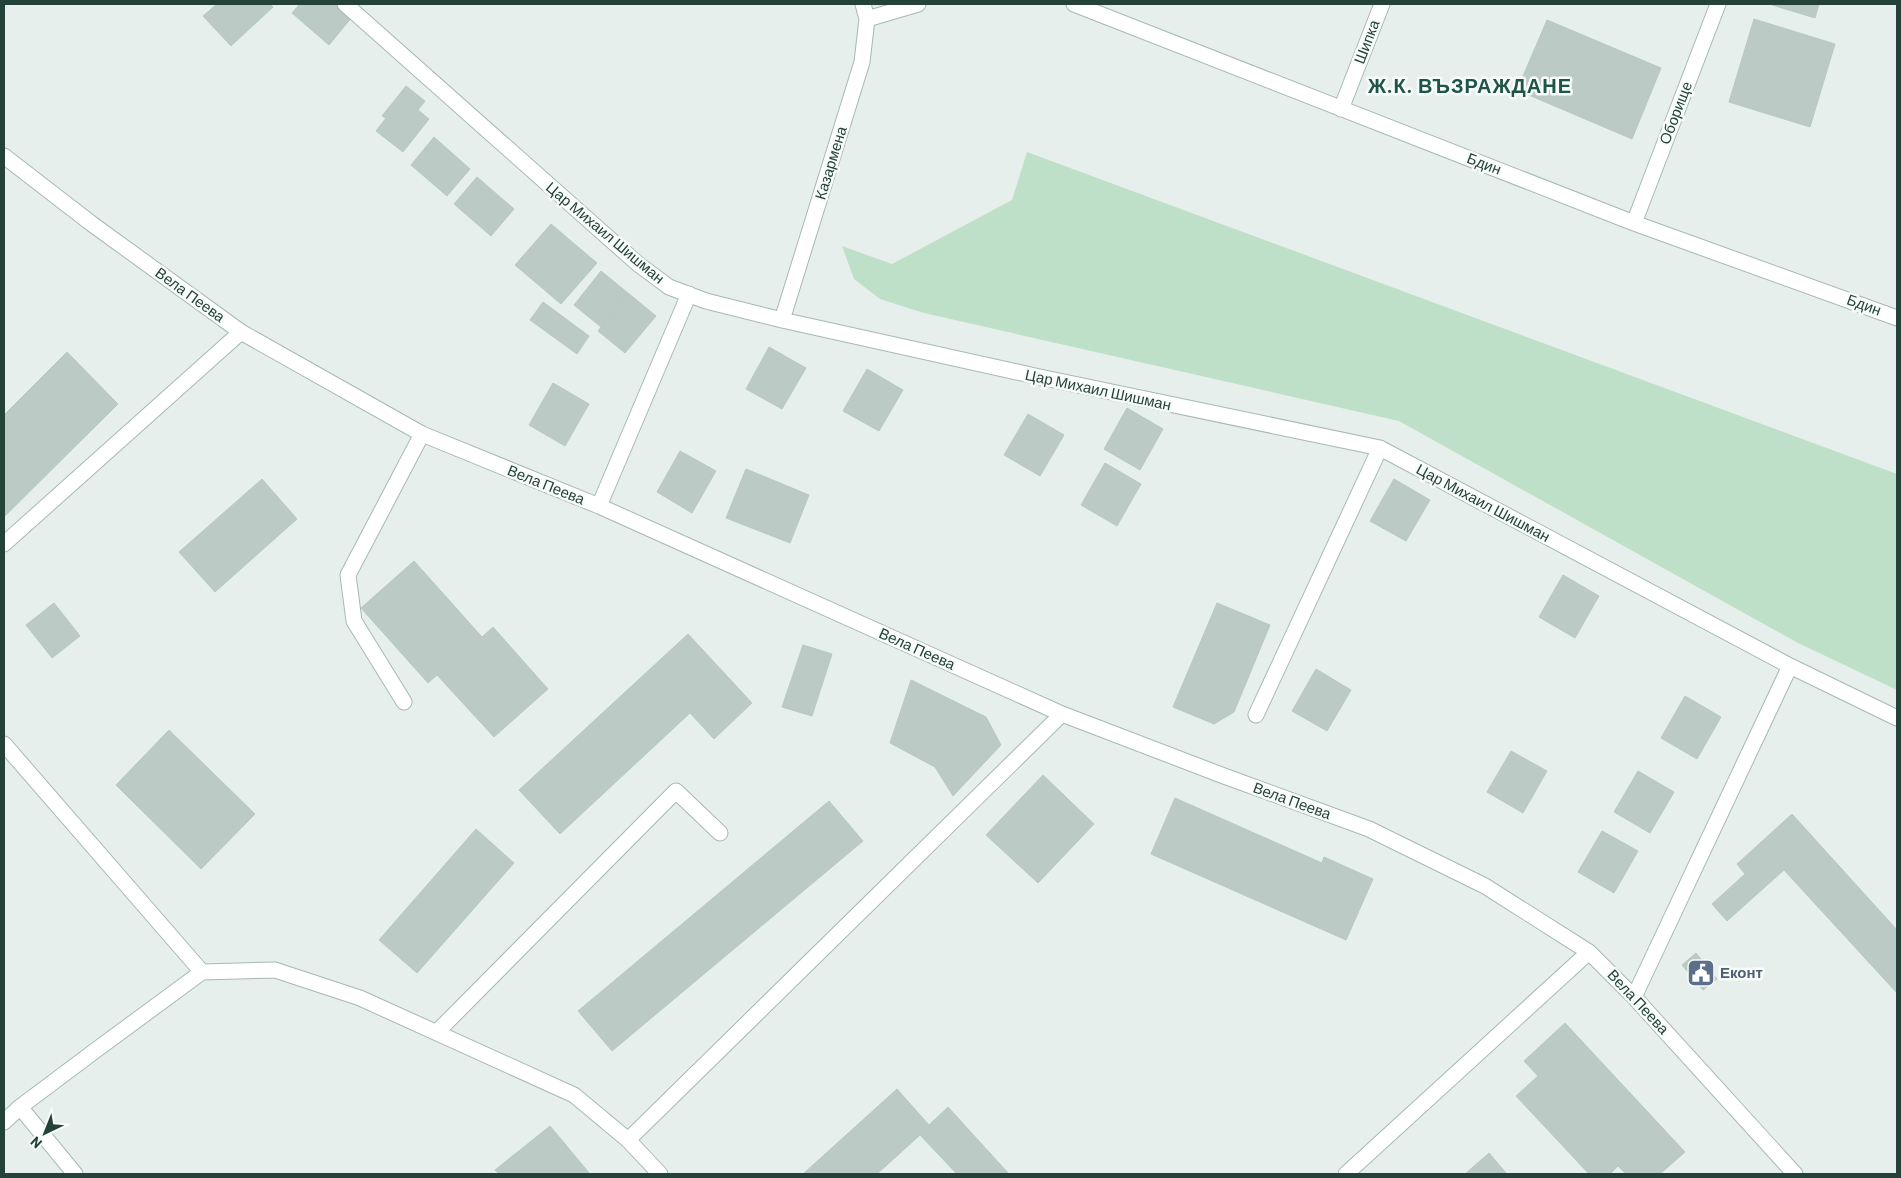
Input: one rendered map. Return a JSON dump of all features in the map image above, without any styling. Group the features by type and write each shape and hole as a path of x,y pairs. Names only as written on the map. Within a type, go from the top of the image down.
{"street":[{"name":"Цар Михаил Шишман","path":"345,4 638,264 669,287 706,301 782,320 1045,378 1380,448 1790,666 1897,718"},
{"name":"Казармена","path":"782,320 862,62 867,19 863,4"},
{"path":"867,19 918,4"},
{"name":"Бдин","path":"1074,4 1634,223 1897,318"},
{"name":"Шипка","path":"1341,108 1382,4"},
{"name":"Оборище","path":"1634,223 1718,4"},
{"name":"Вела Пеева","path":"4,156 92,224 241,332 422,434 599,506 1062,714 1369,829 1485,886 1589,952 1634,997 1795,1174"},
{"path":"599,506 689,294"},
{"path":"4,544 241,332"},
{"path":"404,702 354,622 348,575 422,434"},
{"path":"1256,715 1380,448"},
{"path":"1634,997 1790,666"},
{"path":"628,1140 1062,714"},
{"path":"4,744 202,972"},
{"path":"437,1032 676,791 720,833"},
{"path":"1346,1174 1589,952"},
{"path":"4,1122 20,1107 202,972 275,970 360,998 574,1095 628,1140 660,1174"},
{"path":"20,1107 75,1174"}],"green space":[{"path":"1027,152 1897,474 1897,690 1798,643 1399,421 924,313 880,299 854,279 842,246 892,264 1012,200"}],"building":[{"path":"217,4 270,4 273,7 231,46 203,16"},
{"path":"300,4 336,4 352,17 329,45 292,13"},
{"path":"1772,4 1819,4 1815,18"},
{"path":"1754,19 1835,44 1810,127 1729,102"},
{"path":"1547,20 1661,68 1632,139 1517,90"},
{"path":"406,86 425,101 418,110 429,119 403,152 376,131 386,118 382,116"},
{"path":"434,137 470,169 447,196 411,165"},
{"path":"477,177 514,209 491,236 454,204"},
{"path":"551,224 597,263 561,304 515,265"},
{"path":"601,271 628,293 601,327 574,305"},
{"path":"628,293 656,316 625,353 598,331"},
{"path":"543,302 589,336 577,354 530,320"},
{"path":"769,347 806,368 782,409 746,389"},
{"path":"67,352 118,404 4,517 4,415"},
{"path":"867,369 903,390 879,431 843,411"},
{"path":"553,383 589,404 565,446 529,425"},
{"path":"1127,408 1163,429 1140,470 1104,449"},
{"path":"1028,414 1064,435 1040,476 1004,455"},
{"path":"680,451 716,471 692,513 657,492"},
{"path":"1105,463 1141,484 1117,526 1081,505"},
{"path":"746,469 809,495 790,543 726,518"},
{"path":"262,479 297,519 215,592 179,552"},
{"path":"1394,479 1430,500 1406,541 1370,521"},
{"path":"414,561 482,637 493,627 548,689 494,737 437,675 428,683 361,608"},
{"path":"1563,575 1599,596 1575,638 1539,617"},
{"path":"54,603 80,636 52,658 26,625"},
{"path":"1217,603 1270,625 1234,712 1214,724 1173,707"},
{"path":"688,634 752,703 714,739 690,713 560,834 519,790"},
{"path":"803,645 832,654 812,716 782,707"},
{"path":"1316,669 1351,690 1327,731 1292,711"},
{"path":"911,680 986,717 1001,745 953,796 935,767 890,743"},
{"path":"1685,696 1721,717 1697,759 1661,738"},
{"path":"169,730 255,814 201,869 116,785"},
{"path":"1511,751 1547,771 1523,813 1487,792"},
{"path":"1638,771 1674,792 1650,833 1614,812"},
{"path":"1043,775 1094,824 1038,883 986,835"},
{"path":"1175,798 1322,863 1324,857 1373,879 1346,940 1151,854"},
{"path":"829,801 863,841 612,1051 578,1011"},
{"path":"1792,814 1897,930 1897,993 1784,870 1727,921 1712,904 1745,874 1737,864"},
{"path":"476,829 514,863 417,973 379,940"},
{"path":"1602,831 1638,851 1614,893 1578,872"},
{"path":"1696,953 1717,979 1703,990 1682,965"},
{"path":"1565,1023 1685,1152 1660,1174 1626,1174 1618,1166 1610,1174 1589,1174 1516,1096 1538,1076 1524,1061"},
{"path":"897,1089 929,1125 948,1107 1009,1174 957,1174 920,1135 877,1174 803,1174"},
{"path":"550,1126 590,1174 499,1174 495,1170"},
{"path":"1489,1153 1507,1174 1465,1174"}],"place":[{"name":"Еконт","path":"1701,973"}],"district":[{"name":"Ж.К. ВЪЗРАЖДАНЕ","path":"1470,86"}]}
